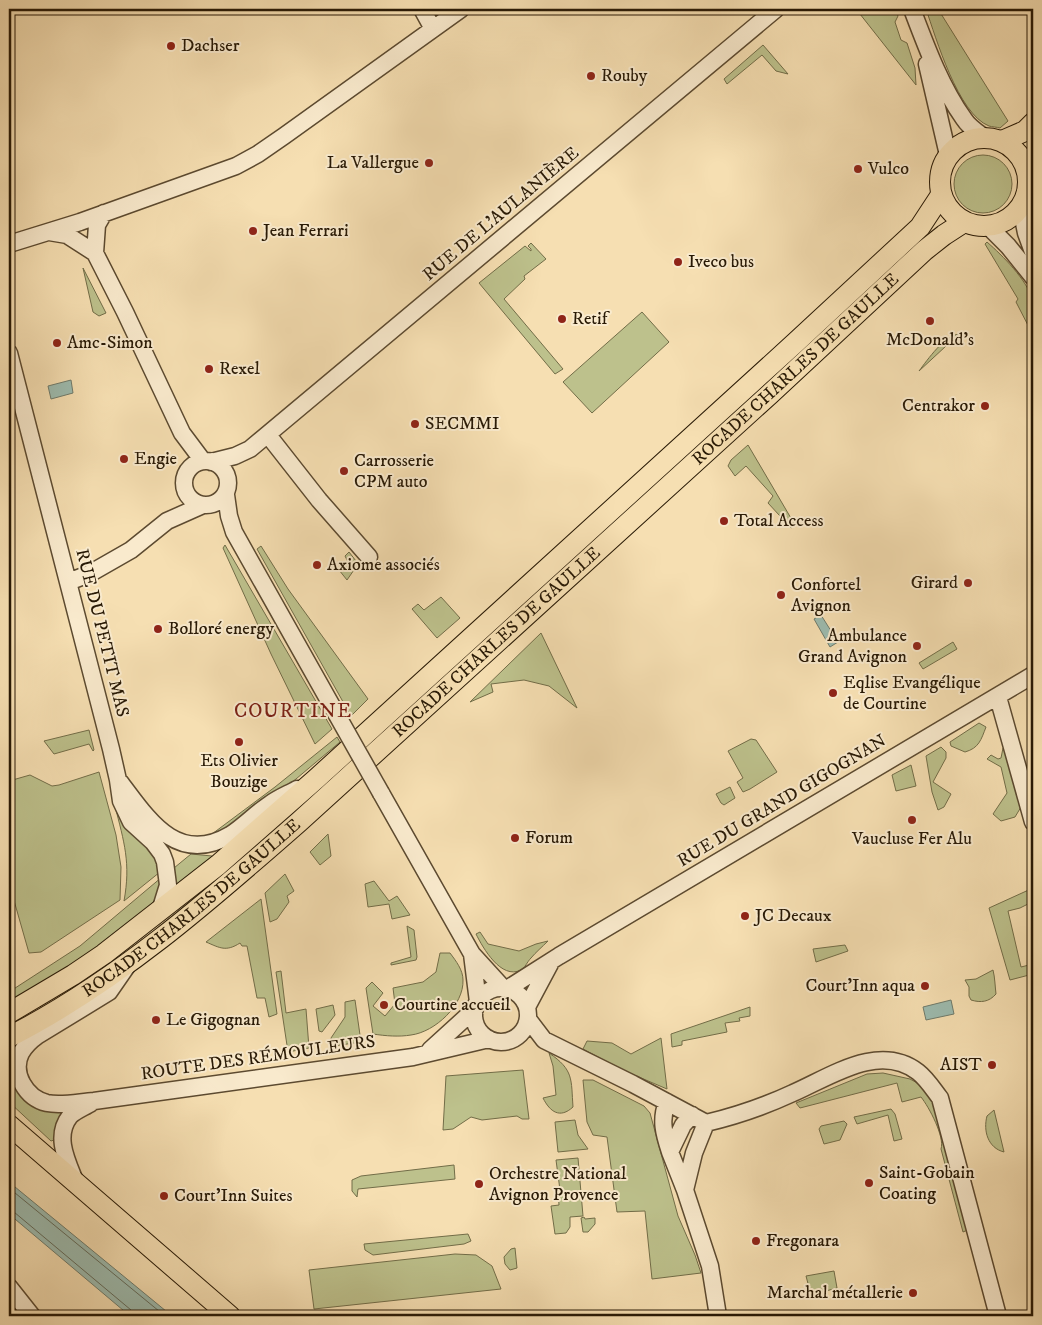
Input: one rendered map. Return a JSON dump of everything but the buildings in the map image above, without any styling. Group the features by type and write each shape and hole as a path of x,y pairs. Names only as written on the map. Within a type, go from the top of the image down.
{"main road":[{"path":"993,139 1013,148 1030,165 1029,184 1021,208 1012,217 1001,224 989,227 976,226 964,222 954,215 946,206 941,195 940,181 942,168 948,155 970,139 993,139 1025,131 1033,123"},
{"name":"ROCADE CHARLES DE GAULLE","path":"9,1013 104,954 218,865 316,779 920,227 941,195"},
{"name":"ROCADE CHARLES DE GAULLE","path":"9,1037 74,1000 130,962 224,887 300,821 770,394 925,250 964,222"},
{"path":"9,1022 35,1009 73,975"},
{"path":"9,1126 230,1316"}],"street":[{"path":"422,9 433,29"},
{"path":"9,244 49,232 228,169 258,154 462,9"},
{"name":"RUE DE L'AULANIÈRE","path":"207,462 235,456 250,449 268,435 776,9"},
{"path":"912,9 941,77 960,113 973,130 993,139"},
{"path":"918,25 948,155"},
{"path":"1021,208 1026,233 1033,252"},
{"path":"95,253 97,226 104,213"},
{"path":"989,227 1008,246 1033,277"},
{"path":"49,232 67,235 95,253 182,433 207,462 223,468 234,532"},
{"name":"RUE DU PETIT MAS","path":"9,353 118,780 121,801 131,822 153,842 162,854 168,885 160,911"},
{"path":"268,435 319,500 369,557"},
{"name":"RUE DE L'AULANIÈRE","path":"227,488 250,449"},
{"path":"207,462 196,464 188,471 184,482 185,489 192,500 204,505 234,532 472,954 505,988 519,995 544,1040"},
{"path":"68,582 89,574 131,550 167,521 204,505 220,501 227,488"},
{"path":"167,521 185,489"},
{"name":"RUE DU GRAND GIGOGNAN","path":"505,988 1033,675"},
{"path":"998,696 1033,822"},
{"path":"118,780 150,821 176,841 194,845 211,844 231,834 270,803 316,779"},
{"path":"472,954 476,1006 474,1018 482,1034 497,1042 544,1040 706,1123 757,1108 845,1068 865,1061 892,1061 918,1072 940,1098 998,1316"},
{"path":"513,1040 523,1031 528,1013 552,960"},
{"name":"ROUTE DES RÉMOULEURS","path":"130,962 109,992 28,1043 19,1059 19,1076 30,1095 48,1103 94,1101 413,1057 427,1052 489,1039"},
{"path":"427,1052 476,1006 489,991 505,988"},
{"path":"76,1183 62,1145 64,1130 71,1116 94,1101"},
{"path":"667,1102 663,1112 663,1128 710,1266 718,1316"},
{"path":"670,1152 683,1125 692,1115"},
{"path":"685,1190 694,1153 706,1123"},
{"path":"9,1287 32,1316"}],"green space":[{"path":"856,9 896,9 898,16 895,22 901,40 907,43 915,68 916,85"},
{"path":"926,9 938,9 1008,121 1000,128 989,126 978,119 967,107 942,56"},
{"path":"763,45 788,74 776,71 762,55 727,84 724,79"},
{"path":"977,155 989,155 1004,163 1012,178 1012,190 1004,205 989,213 977,213 962,205 954,190 954,178 962,163"},
{"path":"987,242 1013,268 1030,292 1034,308 1033,335 1016,302 1018,299 985,244"},
{"path":"531,243 546,259 524,276 525,279 504,299 563,369 555,374 479,283 525,246 531,251 528,246"},
{"path":"83,268 106,313 99,316 93,312"},
{"path":"642,312 669,342 592,413 563,382"},
{"path":"959,334 919,371 942,343"},
{"path":"748,445 795,525 791,528 768,503 773,496 746,466 735,476 728,466 731,460"},
{"path":"225,545 332,729 315,744 271,654 223,548"},
{"path":"261,546 288,589 368,699 351,716 257,549"},
{"path":"349,552 356,561 356,567 347,580 339,570 348,562 345,556"},
{"path":"441,597 460,618 437,638 412,609 418,604 424,610"},
{"path":"541,633 577,708 549,686 524,680 491,684 493,692 470,702"},
{"path":"953,642 957,649 923,669 919,663"},
{"path":"979,723 986,727 981,740 976,746 965,752 951,746 950,742"},
{"path":"89,730 93,751 89,744 54,754 44,741"},
{"path":"337,737 340,742 290,784 230,830 212,834 275,787"},
{"path":"751,739 756,740 777,772 743,792 737,782 743,778 728,751"},
{"path":"1007,745 1021,807 1015,817 1001,821 993,814 1007,793 1001,767 987,759 991,755 998,759 1001,758 1003,748"},
{"path":"941,747 946,752 946,758 933,782 951,794 944,807 938,810 932,792 926,756"},
{"path":"911,765 916,786 896,791 892,775"},
{"path":"99,772 116,835 121,867 120,900 41,952 29,953 9,883 9,781 30,775 52,786"},
{"path":"730,787 735,798 724,805 716,794"},
{"path":"115,806 156,855 160,872 124,901 127,875 126,853"},
{"path":"328,834 331,856 320,865 310,852"},
{"path":"191,854 212,856 212,859 174,889 174,868"},
{"path":"285,874 294,891 287,896 289,902 277,919 270,922 265,893"},
{"path":"162,877 164,881 150,909 91,953 9,1002 9,992 80,946"},
{"path":"374,881 389,901 397,896 410,915 392,919 389,904 368,907 365,884"},
{"path":"1033,888 1033,903 1008,911 1021,967 1033,964 1033,974 1010,980 989,908"},
{"path":"261,899 277,1014 269,1017 265,998 257,998 247,946 242,946 240,943 223,948 206,942"},
{"path":"407,926 414,930 416,960 391,965 391,963 411,957"},
{"path":"480,932 488,944 519,951 548,941 521,970 514,972 500,967 488,954 476,934"},
{"path":"845,945 848,951 816,962 813,949"},
{"path":"440,953 450,953 462,973 462,989 459,999 453,1008 438,1023 420,1033 397,1036 373,1034 366,988 372,982 383,993 373,1006 385,1016 395,1004 393,988 423,982 436,972"},
{"path":"993,970 996,994 991,999 985,1001 971,1000 969,987 965,980 976,979"},
{"path":"281,971 286,1013 306,1009 309,1048 288,1052 276,972"},
{"path":"355,1000 361,1042 333,1046 331,1038 345,1017 345,1002"},
{"path":"333,1005 335,1015 322,1032 319,1031 316,1009"},
{"path":"750,1007 750,1016 739,1018 740,1021 725,1023 727,1032 682,1041 682,1045 672,1047 671,1034"},
{"path":"661,1038 667,1089 620,1069 583,1049 587,1041 612,1043 631,1054"},
{"path":"549,1053 563,1065 570,1076 573,1107 564,1113 552,1110 543,1098 556,1095 553,1066"},
{"path":"523,1070 529,1119 522,1119 517,1116 482,1120 471,1117 453,1129 443,1130 446,1076"},
{"path":"9,1071 11,1071 14,1084 24,1099 39,1105 70,1106 57,1139 51,1141 9,1102"},
{"path":"883,1073 910,1079 921,1085 934,1102 970,1229 963,1232 941,1149 942,1144 939,1130 921,1097 902,1102 897,1083 800,1108 796,1103 867,1074"},
{"path":"583,1080 593,1080 644,1106 650,1113 678,1216 701,1273 652,1279 645,1211 617,1212 607,1137 593,1135 587,1122"},
{"path":"891,1109 895,1114 902,1139 894,1141 888,1115 857,1124 854,1117"},
{"path":"994,1110 1004,1152 994,1147 986,1133 987,1116"},
{"path":"575,1120 578,1135 588,1149 558,1152 555,1122"},
{"path":"844,1121 847,1124 840,1140 824,1144 819,1129 821,1126"},
{"path":"578,1158 583,1216 570,1217 570,1227 566,1233 555,1234 551,1206 559,1205 558,1191 560,1190 556,1160"},
{"path":"454,1165 455,1179 358,1189 357,1197 352,1191 352,1180 361,1176"},
{"path":"584,1217 585,1219 595,1218 595,1224 588,1232 583,1232 581,1218"},
{"path":"468,1234 471,1241 464,1244 373,1255 365,1250 364,1244"},
{"path":"515,1248 517,1268 510,1270 505,1264 504,1257 511,1249"},
{"path":"455,1254 476,1255 492,1266 501,1289 314,1309 309,1270"},
{"path":"834,1271 837,1288 811,1295 806,1276"}],"water":[{"path":"71,380 73,393 51,399 48,386"},
{"path":"821,615 838,642 830,647 814,619"},
{"path":"951,1000 954,1014 926,1020 923,1007"},
{"path":"9,1182 172,1316 130,1316 9,1214"}],"place":[{"name":"Dachser","path":"171,46"},
{"name":"Rouby","path":"591,76"},
{"name":"La Vallergue","path":"429,163"},
{"name":"Vulco","path":"858,169"},
{"name":"Jean Ferrari","path":"253,231"},
{"name":"Iveco bus","path":"678,262"},
{"name":"Retif","path":"562,319"},
{"name":"McDonald's","path":"930,321"},
{"name":"Amc-Simon","path":"57,343"},
{"name":"Rexel","path":"209,369"},
{"name":"Centrakor","path":"985,406"},
{"name":"SECMMI","path":"415,424"},
{"name":"Engie","path":"124,459"},
{"name":"Carrosserie CPM auto","path":"344,471"},
{"name":"Total Access","path":"724,521"},
{"name":"Axiome associés","path":"317,565"},
{"name":"Girard","path":"968,583"},
{"name":"Confortel Avignon","path":"781,595"},
{"name":"Bolloré energy","path":"158,629"},
{"name":"Ambulance Grand Avignon","path":"917,646"},
{"name":"Eqlise Evangélique de Courtine","path":"833,693"},
{"name":"Ets Olivier Bouzige","path":"239,742"},
{"name":"Vaucluse Fer Alu","path":"912,820"},
{"name":"Forum","path":"515,838"},
{"name":"JC Decaux","path":"745,916"},
{"name":"Court'Inn aqua","path":"925,986"},
{"name":"Courtine accueil","path":"384,1005"},
{"name":"Le Gigognan","path":"156,1020"},
{"name":"AIST","path":"992,1065"},
{"name":"Saint-Gobain Coating","path":"869,1183"},
{"name":"Orchestre National Avignon Provence","path":"479,1184"},
{"name":"Court'Inn Suites","path":"164,1196"},
{"name":"Fregonara","path":"756,1241"},
{"name":"Marchal métallerie","path":"913,1293"}],"district":[{"name":"COURTINE","path":"293,711"}]}
